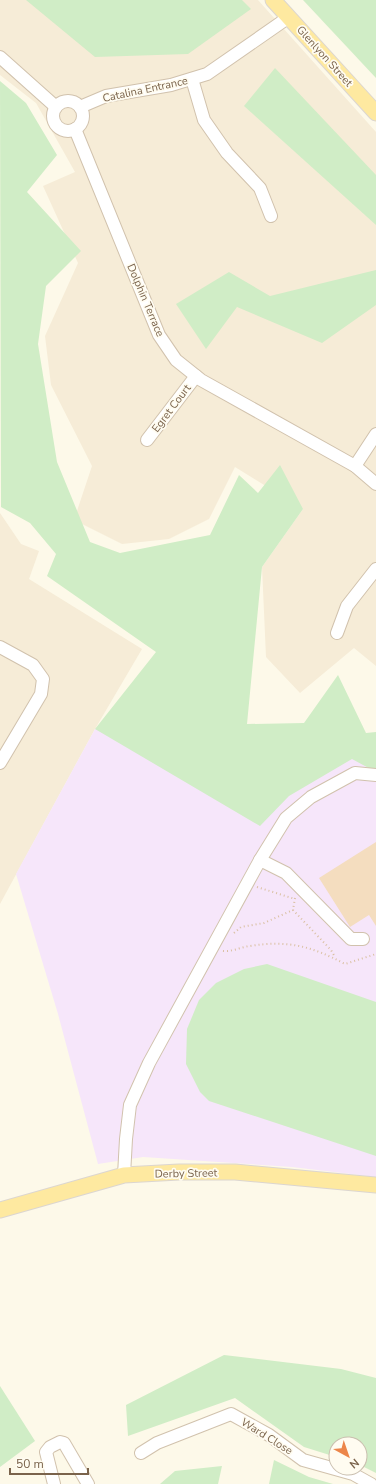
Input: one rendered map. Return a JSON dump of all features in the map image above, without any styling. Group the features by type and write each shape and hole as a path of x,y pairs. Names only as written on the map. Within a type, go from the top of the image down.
{"main road":[{"name":"Glenlyon Street","path":"273,0 376,113"},
{"name":"Derby Street","path":"0,1210 124,1175 179,1172 236,1172 376,1185"}],"street":[{"name":"Catalina Entrance","path":"80,106 106,96 192,79 207,74 289,17"},
{"path":"0,57 56,107"},
{"path":"192,79 204,120 227,153 260,188 271,216"},
{"path":"65,101 70,101 80,106 82,111 82,121 75,129 65,131 56,126 53,116 56,107 65,101"},
{"name":"Dolphin Terrace","path":"75,129 159,335 176,360 196,376 355,466 376,484"},
{"name":"Egret Court","path":"147,440 196,376"},
{"path":"355,466 376,434"},
{"path":"337,633 347,606 376,569"},
{"path":"0,646 33,665 43,679 41,694 0,763"},
{"path":"124,1175 130,1104 149,1063 260,860 286,818 311,797 355,773 376,775"},
{"path":"260,860 286,873 351,939 363,939"},
{"name":"Ward Close","path":"141,1453 157,1443 231,1414 269,1435 303,1460 353,1474 372,1484"},
{"path":"54,1484 46,1452 60,1442 64,1443 88,1484"}],"path":[{"path":"247,884 299,901"},
{"path":"293,910 296,896"},
{"path":"230,938 241,927 264,923 293,910"},
{"path":"293,910 331,950 335,958"},
{"path":"226,944 222,951 249,946 274,944 305,946 335,958 345,964 376,954"}],"shaded area":[{"path":"0,0 258,0 376,132 376,666 354,648 300,693 266,657 262,567 303,509 235,467 209,519 169,539 122,544 74,520 92,466 51,385 45,336 78,263 43,186 75,172 36,103 0,75"},
{"path":"0,513 21,544 39,551 29,579 142,649 95,729 0,904"},
{"path":"95,729 363,750 376,757 376,1177 292,1167 143,1157 98,1164 58,1014 16,874"}],"green space":[{"path":"26,0 242,0 251,9 188,54 95,57"},
{"path":"303,0 376,0 376,78"},
{"path":"275,68 376,175 376,225 244,106"},
{"path":"0,81 26,103 57,155 27,192 81,251 46,286 38,344 57,462 90,542 120,553 210,535 239,475 258,493 280,465 303,509 262,567 247,724 304,723 338,675 366,733 376,732 376,772 352,759 289,796 260,826 95,729 156,652 47,576 56,554 30,523 1,507"},
{"path":"376,270 376,305 322,343 237,307 206,349 176,304 229,272 270,296"},
{"path":"267,964 376,1002 376,1156 209,1101 200,1092 186,1064 187,1029 199,1000 216,983 244,969"},
{"path":"224,1355 341,1369 376,1378 376,1473 368,1469 368,1436 328,1436 328,1454 304,1447 235,1398 128,1436 126,1405"},
{"path":"0,1386 35,1441 0,1467"},
{"path":"274,1460 309,1477 333,1484 269,1484"},
{"path":"222,1466 218,1484 160,1484 175,1471"}],"building":[{"path":"376,842 376,926 369,915 350,927 319,878"}]}
